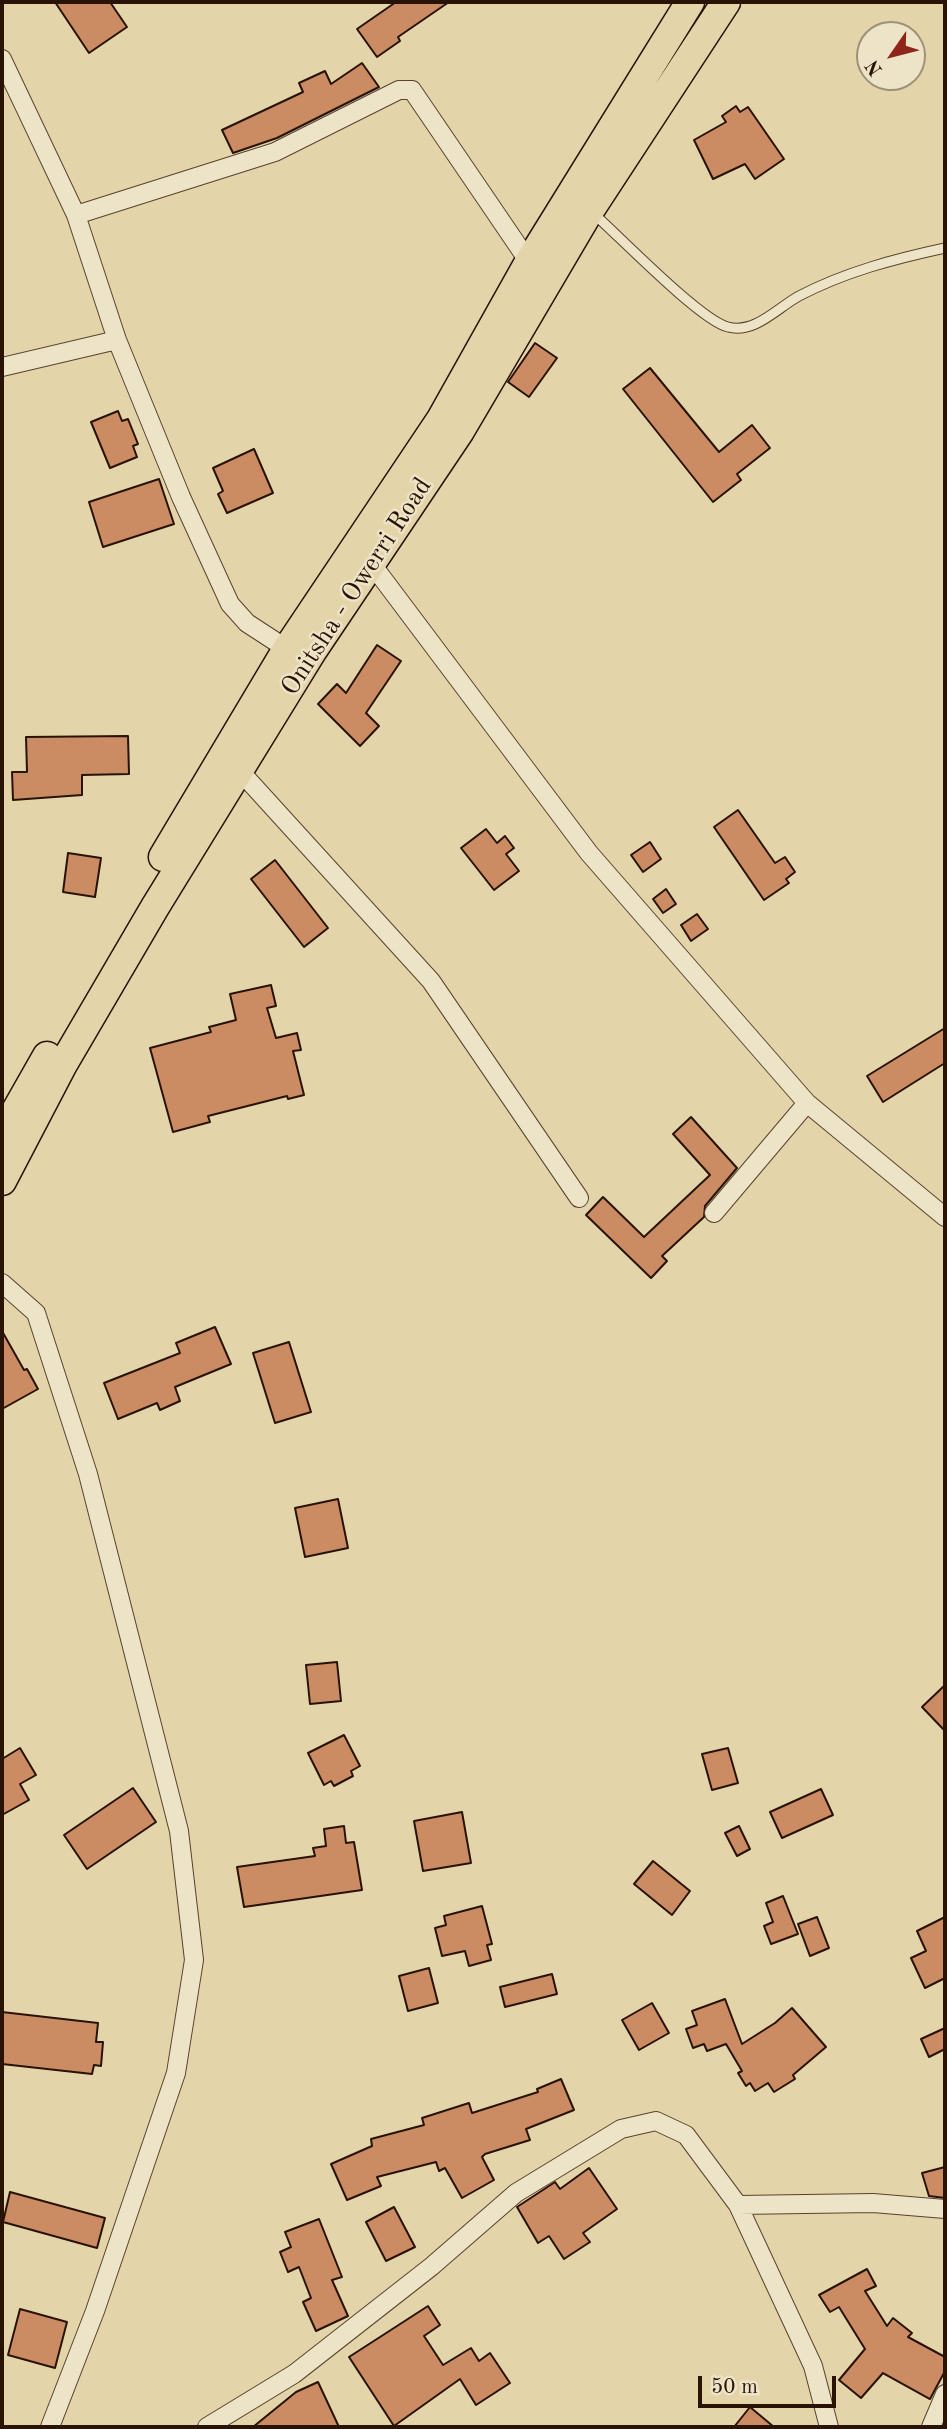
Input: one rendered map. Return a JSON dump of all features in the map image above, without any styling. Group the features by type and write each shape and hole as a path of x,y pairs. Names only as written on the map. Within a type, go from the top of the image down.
{"highway":[{"name":"Onitsha - Owerri Road","path":"6,1119 287,649 441,419 529,262 690,2"},
{"name":"Onitsha - Owerri Road","path":"2,1181 62,1066 239,770 460,431 590,210 726,2"}],"street":[{"path":"2,60 76,215 117,340 181,497 230,604 247,623 287,649"},
{"path":"76,215 275,152 399,90 412,90 529,262"},
{"path":"2,367 117,340"},
{"path":"372,563 589,852 807,1103 945,1217"},
{"path":"239,770 431,981 579,1198"},
{"path":"714,1213 807,1103"},
{"path":"2,1283 36,1312 88,1474 179,1831 194,1960 176,2073 50,2427"},
{"path":"207,2427 294,2374 432,2266 516,2193 621,2129 656,2121 686,2135 738,2205 813,2366 829,2427"},
{"path":"738,2205 873,2203 945,2209"},
{"path":"931,2427 945,2394"}],"lane":[{"path":"590,210 695,306 728,328 746,328 798,297 850,272 945,248"}],"building":[{"path":"55,2 110,2 127,27 89,53"},
{"path":"396,2 449,2 398,37 400,41 377,57 357,29"},
{"path":"362,63 379,87 277,138 233,153 222,130 303,92 299,83 325,71 331,84"},
{"path":"736,106 740,112 748,107 784,159 755,179 745,164 713,179 694,140 726,122 722,116"},
{"path":"535,343 557,358 529,397 508,382"},
{"path":"650,368 719,452 752,425 770,448 737,474 741,480 713,502 623,389"},
{"path":"118,411 122,421 128,419 138,444 133,446 137,457 110,468 91,422"},
{"path":"254,449 273,493 227,513 218,494 223,491 213,468"},
{"path":"159,479 174,524 103,547 89,502"},
{"path":"377,645 401,661 366,713 379,726 360,746 318,704 337,684 346,693"},
{"path":"128,736 129,774 82,775 82,795 13,800 12,772 27,772 26,737"},
{"path":"738,810 775,863 785,857 795,872 786,879 789,883 764,900 714,827"},
{"path":"486,829 497,843 505,836 514,848 506,854 519,871 494,890 461,848"},
{"path":"650,842 661,859 643,872 631,855"},
{"path":"68,853 101,858 95,897 63,892"},
{"path":"275,860 328,928 304,947 251,879"},
{"path":"666,889 676,904 663,913 653,899"},
{"path":"697,914 708,929 691,941 681,925"},
{"path":"271,985 276,1006 267,1008 276,1038 297,1033 301,1050 293,1051 304,1095 288,1099 287,1096 208,1116 210,1122 173,1132 150,1048 211,1032 209,1027 236,1020 230,994"},
{"path":"945,1028 945,1063 883,1102 867,1076"},
{"path":"691,1117 737,1168 705,1206 704,1217 662,1256 667,1261 651,1278 586,1215 603,1197 644,1237 710,1175 673,1134"},
{"path":"215,1327 231,1364 175,1387 180,1401 160,1410 157,1403 118,1419 104,1383 180,1353 176,1343"},
{"path":"2,1331 38,1389 2,1409"},
{"path":"289,1342 311,1412 275,1423 253,1353"},
{"path":"338,1499 348,1548 305,1557 295,1508"},
{"path":"337,1662 341,1701 310,1704 306,1665"},
{"path":"945,1685 945,1731 922,1707"},
{"path":"344,1735 360,1766 351,1771 353,1776 334,1786 331,1781 324,1785 308,1753"},
{"path":"20,1748 36,1775 20,1784 29,1800 2,1815 2,1759"},
{"path":"728,1748 738,1783 712,1790 702,1754"},
{"path":"133,1788 156,1822 87,1869 64,1835"},
{"path":"821,1789 833,1815 782,1838 770,1812"},
{"path":"462,1812 471,1863 423,1871 414,1821"},
{"path":"344,1826 346,1843 354,1842 362,1890 244,1907 237,1867 315,1856 313,1848 326,1846 324,1829"},
{"path":"739,1826 750,1849 737,1856 725,1833"},
{"path":"653,1861 690,1891 672,1915 634,1884"},
{"path":"783,1896 798,1934 771,1944 764,1926 773,1922 766,1903"},
{"path":"482,1906 492,1944 487,1945 491,1960 469,1966 465,1951 442,1956 435,1928 446,1925 444,1916"},
{"path":"817,1917 829,1948 810,1956 798,1924"},
{"path":"945,1917 945,1978 925,1988 911,1958 926,1951 917,1931"},
{"path":"429,1968 438,2003 408,2011 399,1976"},
{"path":"552,1974 557,1994 505,2007 500,1987"},
{"path":"725,1999 742,2044 775,2023 792,2008 826,2047 793,2075 795,2079 774,2092 768,2083 755,2091 750,2083 746,2086 738,2073 742,2071 726,2044 707,2051 704,2044 693,2048 686,2029 697,2025 692,2011"},
{"path":"652,2003 669,2033 639,2050 622,2020"},
{"path":"2,2012 98,2023 96,2042 103,2042 101,2066 94,2065 92,2074 2,2064"},
{"path":"945,2028 945,2049 929,2057 921,2039"},
{"path":"561,2079 574,2110 526,2129 530,2140 485,2154 482,2157 494,2180 462,2198 445,2168 439,2171 436,2162 377,2177 381,2186 347,2200 331,2164 372,2146 371,2139 424,2125 422,2118 469,2103 472,2113 538,2092 537,2089"},
{"path":"945,2167 945,2198 929,2196 922,2173"},
{"path":"589,2168 617,2209 583,2233 590,2242 564,2259 549,2236 538,2243 517,2207 555,2182 560,2189"},
{"path":"10,2192 105,2218 97,2248 3,2222"},
{"path":"394,2207 415,2247 386,2261 366,2222"},
{"path":"319,2219 342,2277 332,2280 348,2316 316,2331 303,2302 311,2298 299,2267 288,2272 280,2252 291,2247 285,2232"},
{"path":"867,2269 876,2286 865,2291 887,2326 893,2318 912,2333 908,2337 945,2357 945,2371 930,2399 883,2373 861,2398 839,2380 865,2349 839,2307 830,2312 819,2295"},
{"path":"428,2306 440,2325 424,2336 443,2365 471,2348 479,2361 490,2353 510,2383 476,2405 460,2379 394,2426 349,2357"},
{"path":"20,2309 67,2322 55,2368 8,2355"},
{"path":"318,2382 339,2427 253,2427 296,2392"},
{"path":"750,2407 774,2427 734,2427"}]}
